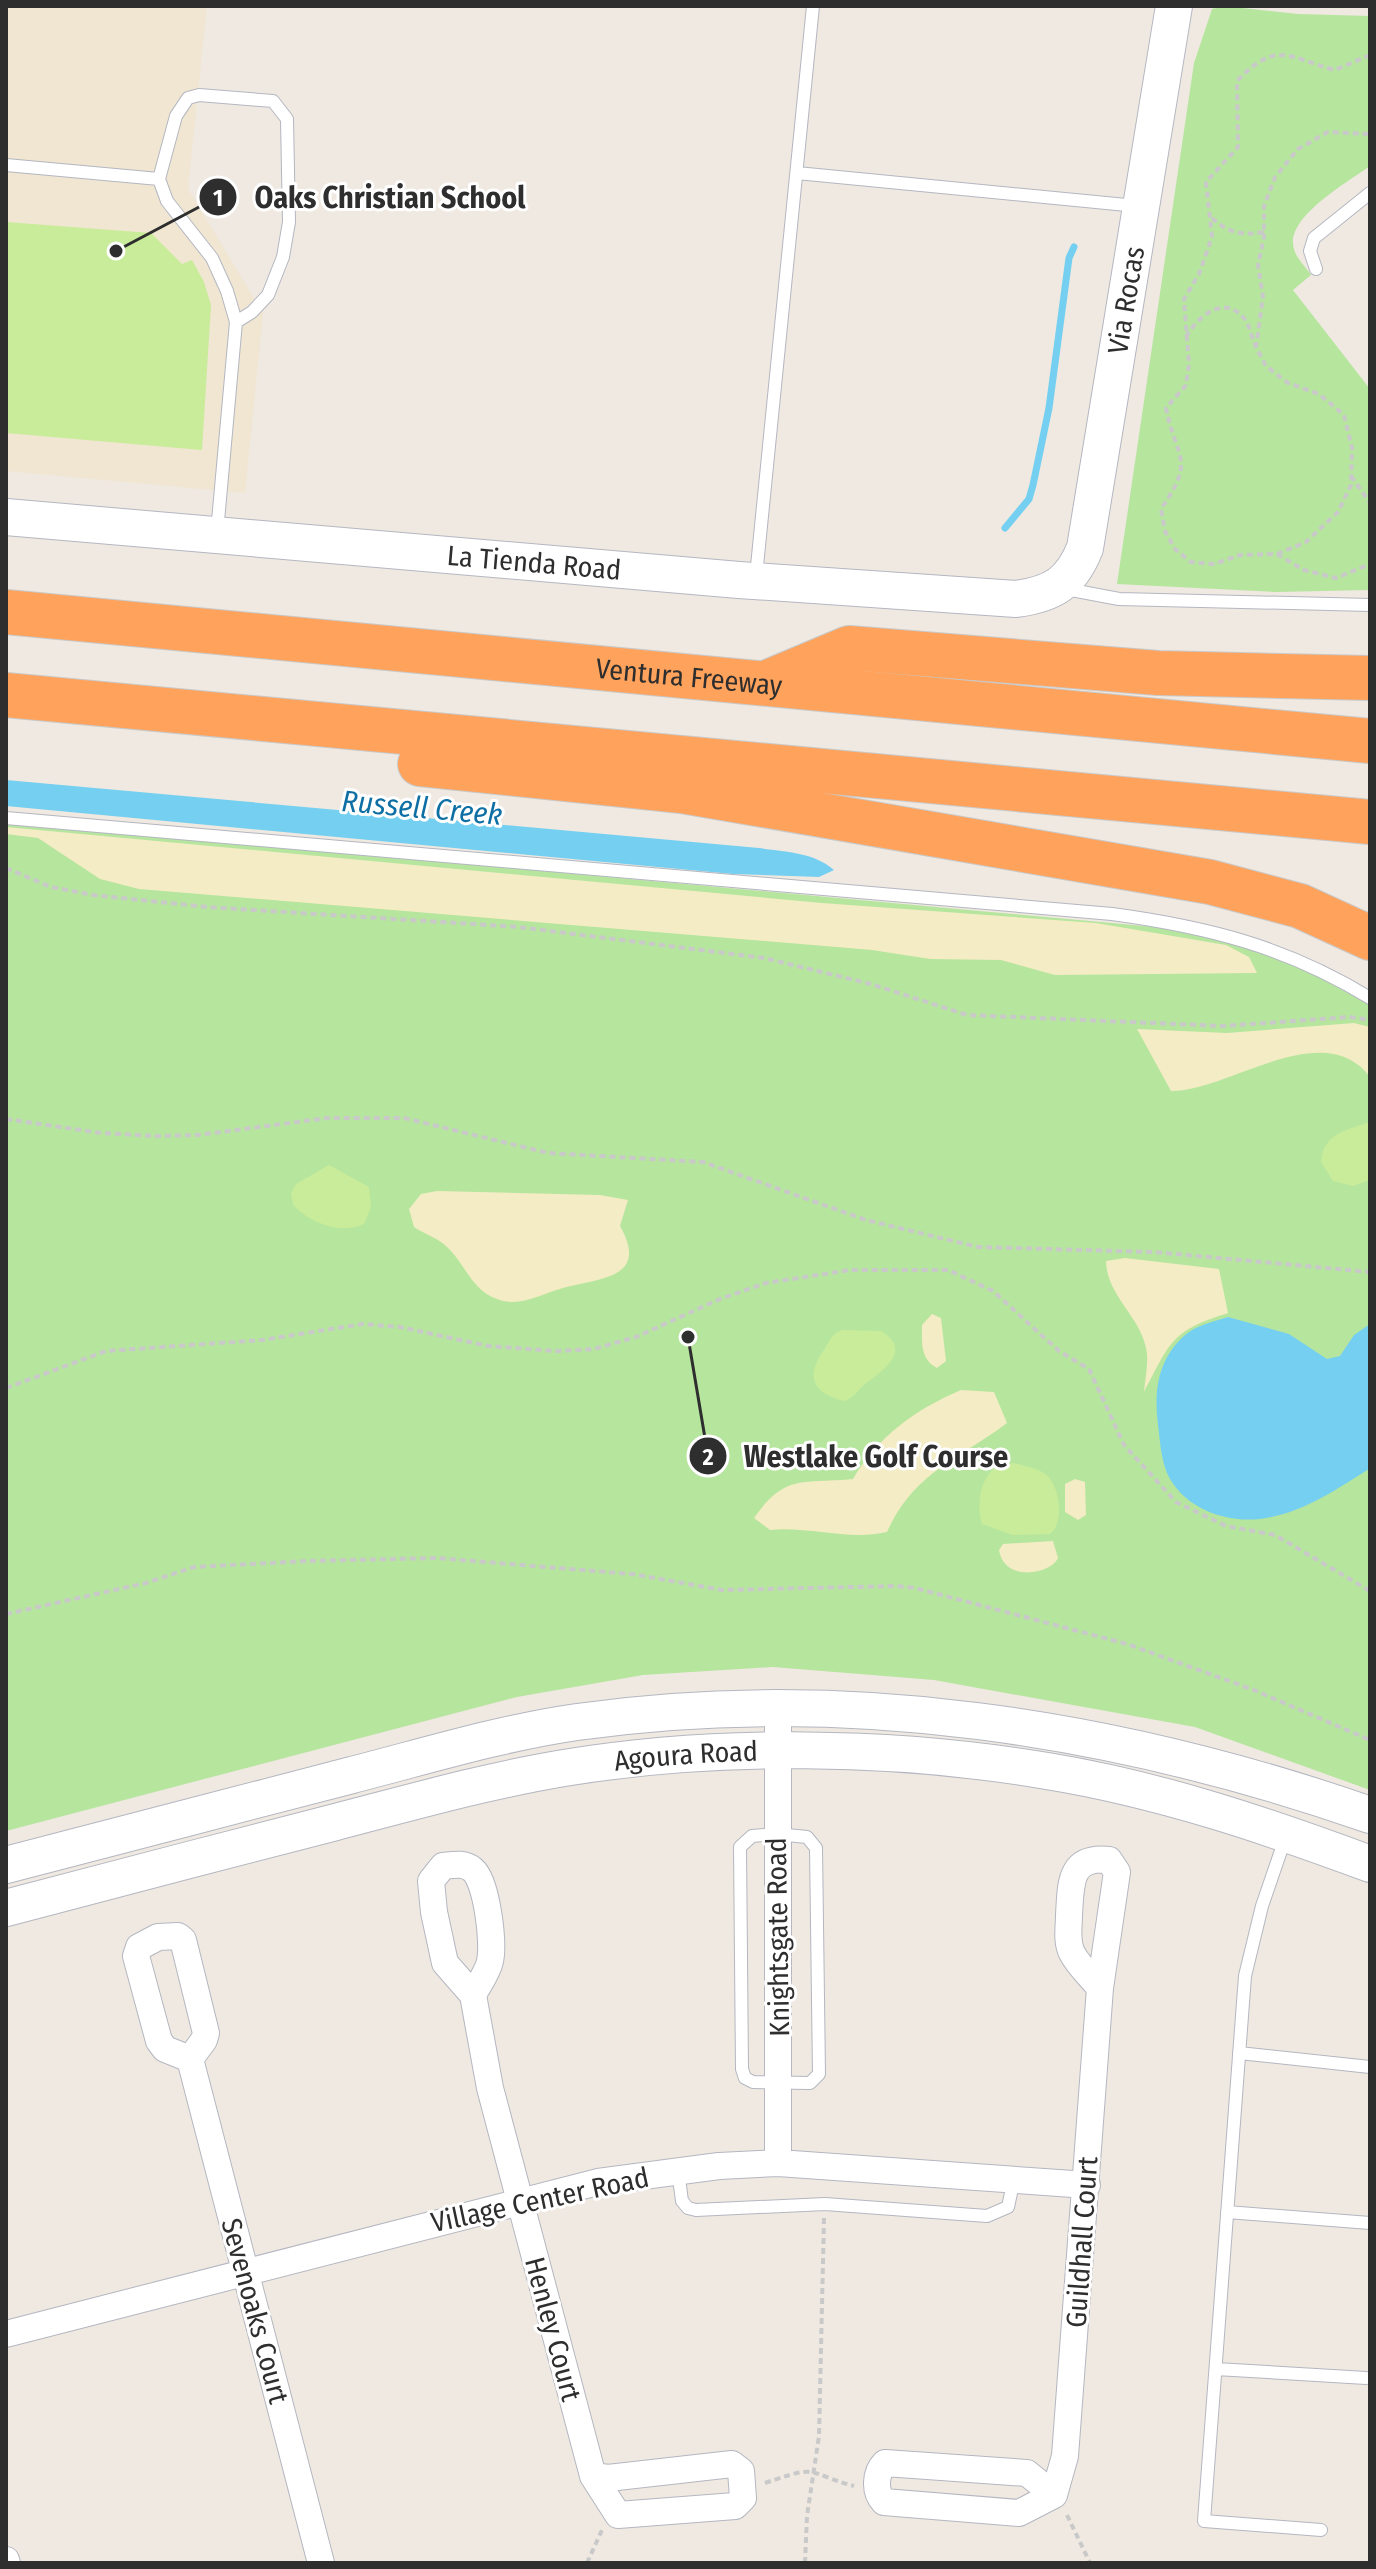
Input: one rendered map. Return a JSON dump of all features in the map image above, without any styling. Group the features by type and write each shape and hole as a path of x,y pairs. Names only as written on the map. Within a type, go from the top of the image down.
{"highway":[{"name":"Ventura Freeway","path":"6,612 1370,741"},
{"path":"765,683 849,648 1158,673 1370,678"},
{"path":"6,695 1370,822"},
{"path":"284,721 336,756 682,791 1210,882 1300,906 1370,938"}],"main road":[{"name":"Via Rocas","path":"1060,588 1077,568 1085,548 1174,6"},
{"name":"La Tienda Road","path":"6,517 755,581 1016,599 1039,596 1060,588"},
{"name":"Agoura Road","path":"6,1865 492,1739 548,1728 680,1712 894,1712 997,1723 1104,1740 1302,1791 1370,1815"},
{"name":"Agoura Road","path":"6,1908 477,1785 566,1768 647,1758 778,1751 924,1757 1047,1771 1180,1801 1287,1833 1370,1864"},
{"path":"1287,1833 1302,1791"}],"street":[{"name":"Knightsgate Road","path":"778,1710 778,2163"},
{"name":"Guildhall Court","path":"1054,2495 1065,2456 1100,1988"},
{"name":"Henley Court","path":"473,1995 490,2088 519,2200 593,2476 611,2510"},
{"name":"Sevenoaks Court","path":"190,2059 321,2563"},
{"name":"Village Center Road","path":"6,2334 598,2182 678,2171 778,2163 1087,2185"},
{"path":"885,2463 1027,2473 1054,2495 1019,2513 884,2502 877,2495 877,2487 879,2469 885,2463"},
{"path":"593,2476 608,2478 732,2464 741,2471 743,2498 735,2506 629,2516 618,2515 611,2510"}],"lane":[{"path":"755,581 813,6"},
{"path":"217,537 236,322 227,291 212,258 167,201 159,179 176,116 188,98 199,95 273,101 287,119 290,195 283,257 268,295 252,312 236,322"},
{"path":"6,165 159,179"},
{"path":"797,173 1140,207"},
{"path":"1316,269 1310,251 1314,238 1370,193"},
{"path":"1060,588 1119,599 1370,605"},
{"path":"6,818 1169,921 1249,940 1303,962 1370,998"},
{"path":"1287,1833 1262,1906 1245,1976 1204,2521 1321,2530"},
{"path":"777,1834 807,1837 816,1848 819,2074 810,2083 780,2084 745,2078 742,2037 740,1847 752,1836 777,1834"},
{"path":"1239,2053 1370,2067"},
{"path":"678,2171 682,2201 688,2208 825,2204 987,2216 1008,2207 1014,2179"},
{"path":"1227,2212 1370,2223"},
{"path":"1216,2369 1366,2378"}],"path":[{"path":"1185,339 1198,316 1216,309 1233,309 1246,319 1266,366 1288,383 1319,394 1344,415 1352,448 1351,485 1338,512 1306,542 1277,554 1240,555 1214,564 1191,562 1175,549 1165,531 1161,509 1182,479 1182,459 1166,408 1186,385 1189,364 1185,339 1184,299 1199,274 1212,237 1206,182 1238,147 1237,81 1251,66 1271,57 1293,54 1335,70 1370,55"},
{"path":"1256,347 1263,297 1258,265 1264,232 1264,206 1275,177 1298,149 1328,132 1370,134"},
{"path":"1210,217 1228,232 1248,235 1264,232"},
{"path":"1351,476 1370,503"},
{"path":"1277,554 1304,570 1336,578 1370,564"},
{"path":"6,868 60,890 137,900 519,927 764,958 871,984 967,1015 1223,1026 1349,1017 1370,1020"},
{"path":"6,1119 101,1133 156,1136 207,1134 318,1118 404,1118 548,1153 703,1162 866,1220 964,1244 997,1249 1154,1252 1370,1272"},
{"path":"6,1388 106,1351 262,1340 363,1324 400,1327 488,1346 594,1349 636,1337 720,1299 766,1283 850,1270 948,1270 993,1291 1059,1351 1089,1369 1124,1445 1176,1502 1215,1522 1275,1535 1295,1544 1370,1591"},
{"path":"6,1614 146,1583 194,1567 298,1561 436,1558 632,1574 722,1590 896,1586 915,1588 1127,1644 1232,1681 1370,1740"},
{"path":"805,2563 807,2516 819,2436 825,2204"},
{"path":"743,2485 766,2483 801,2470 815,2470 861,2488 877,2487"},
{"path":"1054,2495 1075,2528 1090,2563"},
{"path":"587,2563 611,2510"}],"shaded area":[{"path":"6,6 207,6 188,189 263,313 245,493 6,471"}],"green space":[{"path":"1224,6 1298,14 1370,16 1370,166 1320,202 1299,225 1293,237 1294,249 1311,275 1293,290 1370,389 1370,590 1276,592 1117,584 1194,63 1212,9"},
{"path":"6,222 151,233 182,264 192,260 204,282 211,305 202,450 6,433"},
{"path":"6,822 1177,929 1254,946 1299,966 1366,1003 1370,1006 1370,1790 1195,1727 934,1680 773,1667 643,1675 517,1697 6,1831"},
{"path":"1370,1122 1370,1180 1353,1186 1333,1181 1321,1162 1326,1145 1338,1134"},
{"path":"329,1165 369,1187 371,1207 364,1224 335,1228 317,1222 293,1205 291,1193 296,1184"},
{"path":"843,1330 881,1331 895,1346 891,1361 844,1401 824,1393 818,1387 814,1374 815,1366 830,1339"},
{"path":"1014,1463 1042,1472 1054,1486 1059,1513 1055,1529 1050,1534 1013,1535 982,1524 979,1508 983,1484 998,1465"}],"sand":[{"path":"6,827 822,903 1096,923 1226,945 1249,957 1257,973 1055,975 1001,960 930,959 872,950 139,889 100,879 38,838 6,834"},
{"path":"1354,1023 1370,1027 1370,1077 1350,1060 1327,1053 1301,1054 1219,1081 1171,1091 1137,1029 1227,1033"},
{"path":"437,1191 600,1195 628,1200 620,1226 628,1243 629,1257 625,1266 605,1278 522,1301 497,1299 474,1283 446,1246 414,1227 409,1209 421,1194"},
{"path":"1125,1258 1219,1269 1228,1313 1183,1332 1167,1349 1144,1392 1147,1359 1144,1341 1112,1286 1106,1261"},
{"path":"932,1314 941,1318 946,1361 937,1368 927,1360 922,1344 922,1325"},
{"path":"961,1390 994,1392 1007,1423 924,1481 910,1495 887,1532 858,1535 770,1530 754,1518 765,1504 786,1487 853,1479 874,1450 899,1426 913,1415"},
{"path":"1075,1479 1085,1482 1086,1515 1078,1520 1065,1512 1065,1484"},
{"path":"1053,1541 1058,1558 1054,1564 1038,1571 1018,1571 1009,1567 999,1550 1003,1544"}],"water":[{"path":"6,780 759,848 808,856 834,870 819,877 733,874 6,806"},
{"path":"1228,1317 1289,1334 1327,1359 1340,1356 1354,1335 1370,1324 1369,1469 1307,1505 1280,1515 1252,1520 1209,1512 1174,1486 1162,1455 1157,1413 1159,1378 1168,1356 1184,1336 1199,1326"}],"waterway":[{"path":"1005,528 1029,499 1033,485 1049,408 1069,258 1074,247"}],"place":[{"name":"Oaks Christian School","path":"116,251"},
{"name":"Westlake Golf Course","path":"688,1337"}],"water label":[{"name":"Russell Creek","path":"422,808"}]}
